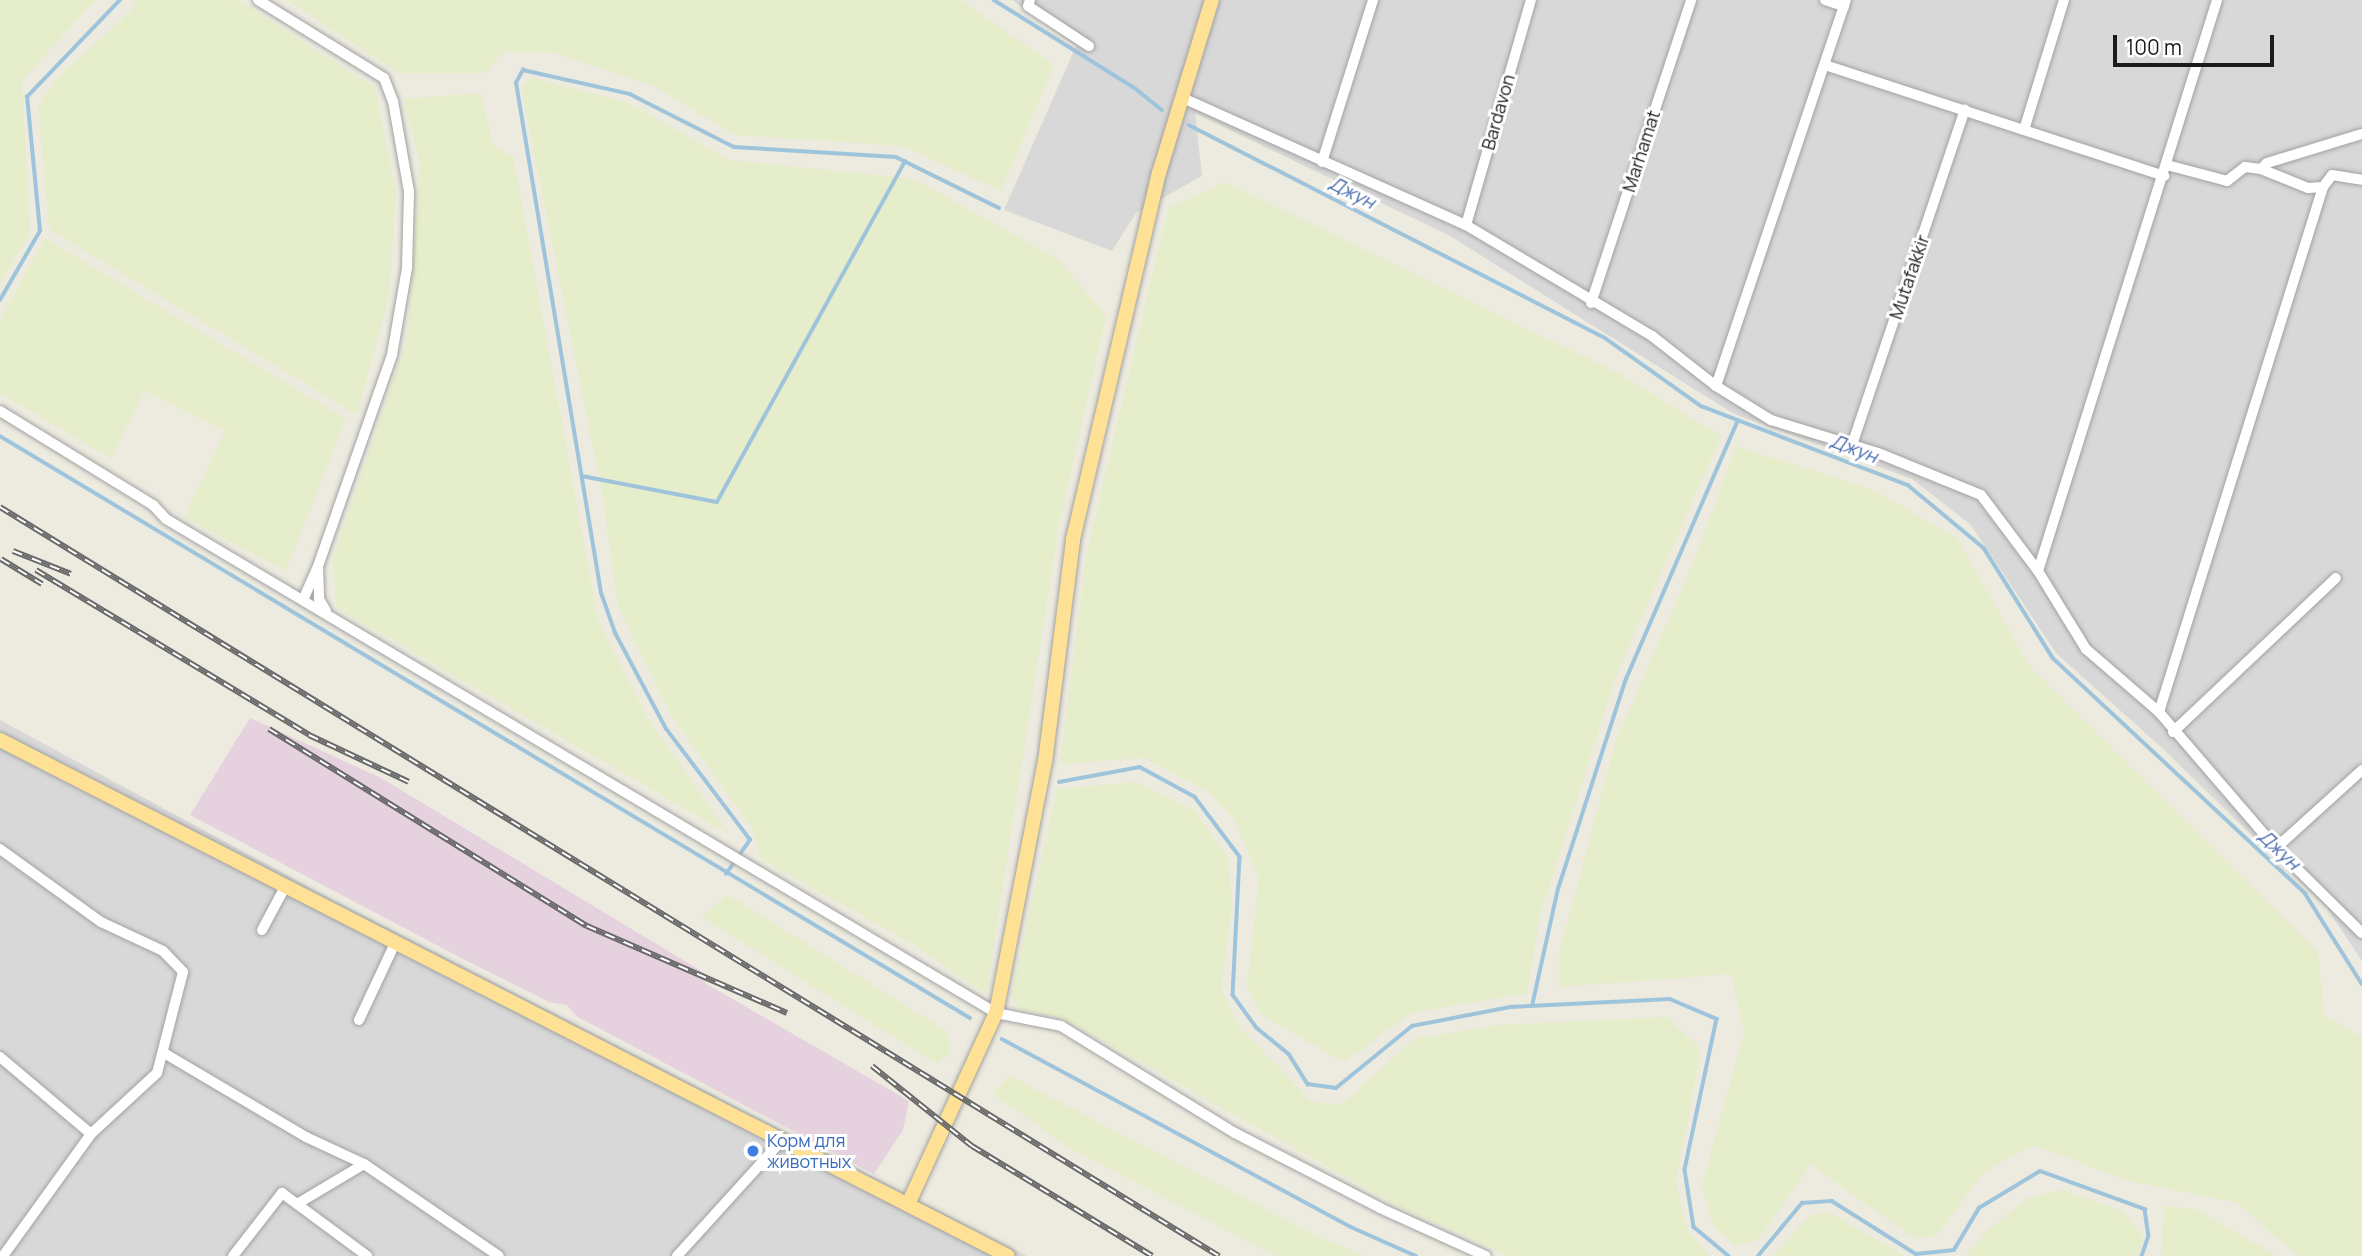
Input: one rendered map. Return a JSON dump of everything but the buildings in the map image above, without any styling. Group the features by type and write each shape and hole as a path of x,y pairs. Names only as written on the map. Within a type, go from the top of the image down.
{"main road":[{"path":"909,1202 996,1013 1045,762 1073,539 1159,173 1213,0"},
{"path":"0,740 782,1140 909,1202 1008,1256"}],"street":[{"path":"258,0 384,78 393,101 410,192 407,268 392,355 318,566 303,600"},
{"path":"1030,0 1028,6 1089,46"},
{"path":"1322,162 1373,0"},
{"name":"Bardavon","path":"1466,225 1531,0"},
{"name":"Marhamat","path":"1591,303 1691,0"},
{"path":"1716,386 1845,3 1825,0"},
{"path":"2024,130 2064,0"},
{"path":"2038,570 2166,171 2217,0"},
{"path":"1825,65 2024,130 2166,171 2227,181 2245,167 2261,169 2308,188 2323,187"},
{"path":"1183,98 1466,225 1591,303 1652,336 1716,386 1771,420 1852,445 1981,495 2038,570 2086,649 2159,712 2276,848 2362,933"},
{"name":"Mutafakkir","path":"1852,445 1965,110"},
{"path":"2261,169 2267,163 2362,135"},
{"path":"2159,712 2323,187 2332,175 2362,180"},
{"path":"0,411 153,505 166,519 996,1013 1061,1026 1235,1133 1380,1208 1486,1256"},
{"path":"318,566 319,600 329,615"},
{"path":"2174,732 2336,578"},
{"path":"2276,848 2362,770"},
{"path":"0,849 101,922 163,951 183,972 157,1073 91,1134 3,1256"},
{"path":"262,930 285,887"},
{"path":"359,1020 395,943"},
{"path":"164,1053 306,1136 364,1164 499,1256"},
{"path":"0,1057 91,1134"},
{"path":"677,1256 782,1140"},
{"path":"298,1204 364,1164"},
{"path":"233,1256 282,1192 367,1256"}],"shaded area":[{"path":"1012,0 2362,0 2362,961 2326,907 2161,747 2056,653 1971,525 1912,479 1734,414 1450,236 1195,113 1202,176 1136,213 1112,251 1004,210 1076,46"},
{"path":"250,718 381,778 708,975 705,983 909,1101 903,1130 874,1174 576,1016 567,1005 549,1002 463,959 190,815"},
{"path":"0,720 322,894 1027,1256 0,1256"}],"green space":[{"path":"0,0 95,0 22,81 30,233 0,283"},
{"path":"137,0 238,0 375,88 396,192 389,296 357,415 49,229 38,107 57,78 129,13"},
{"path":"287,0 960,0 1054,65 1001,191 903,146 735,135 654,86 555,53 503,52 486,73 399,73"},
{"path":"531,77 628,103 730,160 914,179 1059,260 1106,316 1059,525 986,994 914,945 760,858 753,829 670,714 618,606 602,492 521,88"},
{"path":"481,93 493,147 513,156 598,620 647,717 729,834 337,608 332,562 408,336 420,162 404,99"},
{"path":"1225,182 1618,373 1721,436 1616,676 1540,916 1527,993 1411,1013 1344,1063 1261,1014 1247,987 1259,879 1235,821 1209,792 1144,758 1060,764 1087,552 1168,208"},
{"path":"45,238 346,419 286,571 184,517 225,431 144,391 111,458 0,393 0,320"},
{"path":"1736,446 1875,491 1957,538 2029,666 2318,952 2324,1014 2362,1038 2362,1256 2297,1256 2238,1203 2125,1180 2033,1145 1984,1172 1935,1237 1913,1238 1811,1164 1758,1240 1734,1245 1713,1225 1702,1185 1744,1033 1731,974 1559,987 1559,954 1616,740 1694,561"},
{"path":"1137,782 1194,810 1228,857 1232,905 1221,989 1240,1028 1312,1102 1342,1104 1414,1039 1499,1025 1667,1017 1701,1050 1676,1181 1687,1229 1710,1256 1510,1256 1397,1206 1064,1019 1019,1009 1011,995 1057,789"},
{"path":"728,895 948,1032 950,1053 937,1064 702,917"},
{"path":"1010,1076 1317,1236 1364,1256 1277,1256 1071,1149 993,1094"},
{"path":"2062,1190 2122,1211 2144,1238 2137,1256 1965,1256 1987,1231 2028,1198"},
{"path":"2164,1206 2195,1209 2277,1256 2161,1256"},
{"path":"1828,1212 1905,1256 1773,1256 1810,1215"}],"waterway":[{"path":"0,300 40,231 27,97 120,0"},
{"name":"Джун","path":"994,0 1135,88 1162,110"},
{"path":"726,874 750,840 666,729 615,633 601,593 516,83 523,70 630,94 734,147 896,157 999,208"},
{"name":"Джун","path":"1189,125 1605,338 1701,406 1908,485 1984,548 2053,658 2305,893 2362,984"},
{"path":"582,476 717,502 905,162"},
{"path":"1532,1006 1558,889 1626,679 1737,422"},
{"path":"0,436 970,1018"},
{"path":"1059,782 1140,767 1195,797 1240,857 1233,995 1257,1028 1289,1054 1308,1084 1336,1088 1412,1026 1511,1007 1670,999 1717,1019 1685,1170 1694,1227 1729,1256"},
{"path":"1002,1039 1351,1227 1416,1256"},
{"path":"1758,1256 1802,1203 1832,1201 1916,1254 1954,1250 1979,1208 2040,1171 2145,1209 2149,1236 2142,1256"}],"railway":[{"path":"0,507 1219,1256"},
{"path":"13,551 71,574"},
{"path":"1,559 42,584"},
{"path":"36,570 309,735 409,782"},
{"path":"269,729 587,926 787,1013"},
{"path":"872,1066 972,1146 1152,1256"}],"place":[{"name":"Корм для животных","path":"753,1151"}]}
